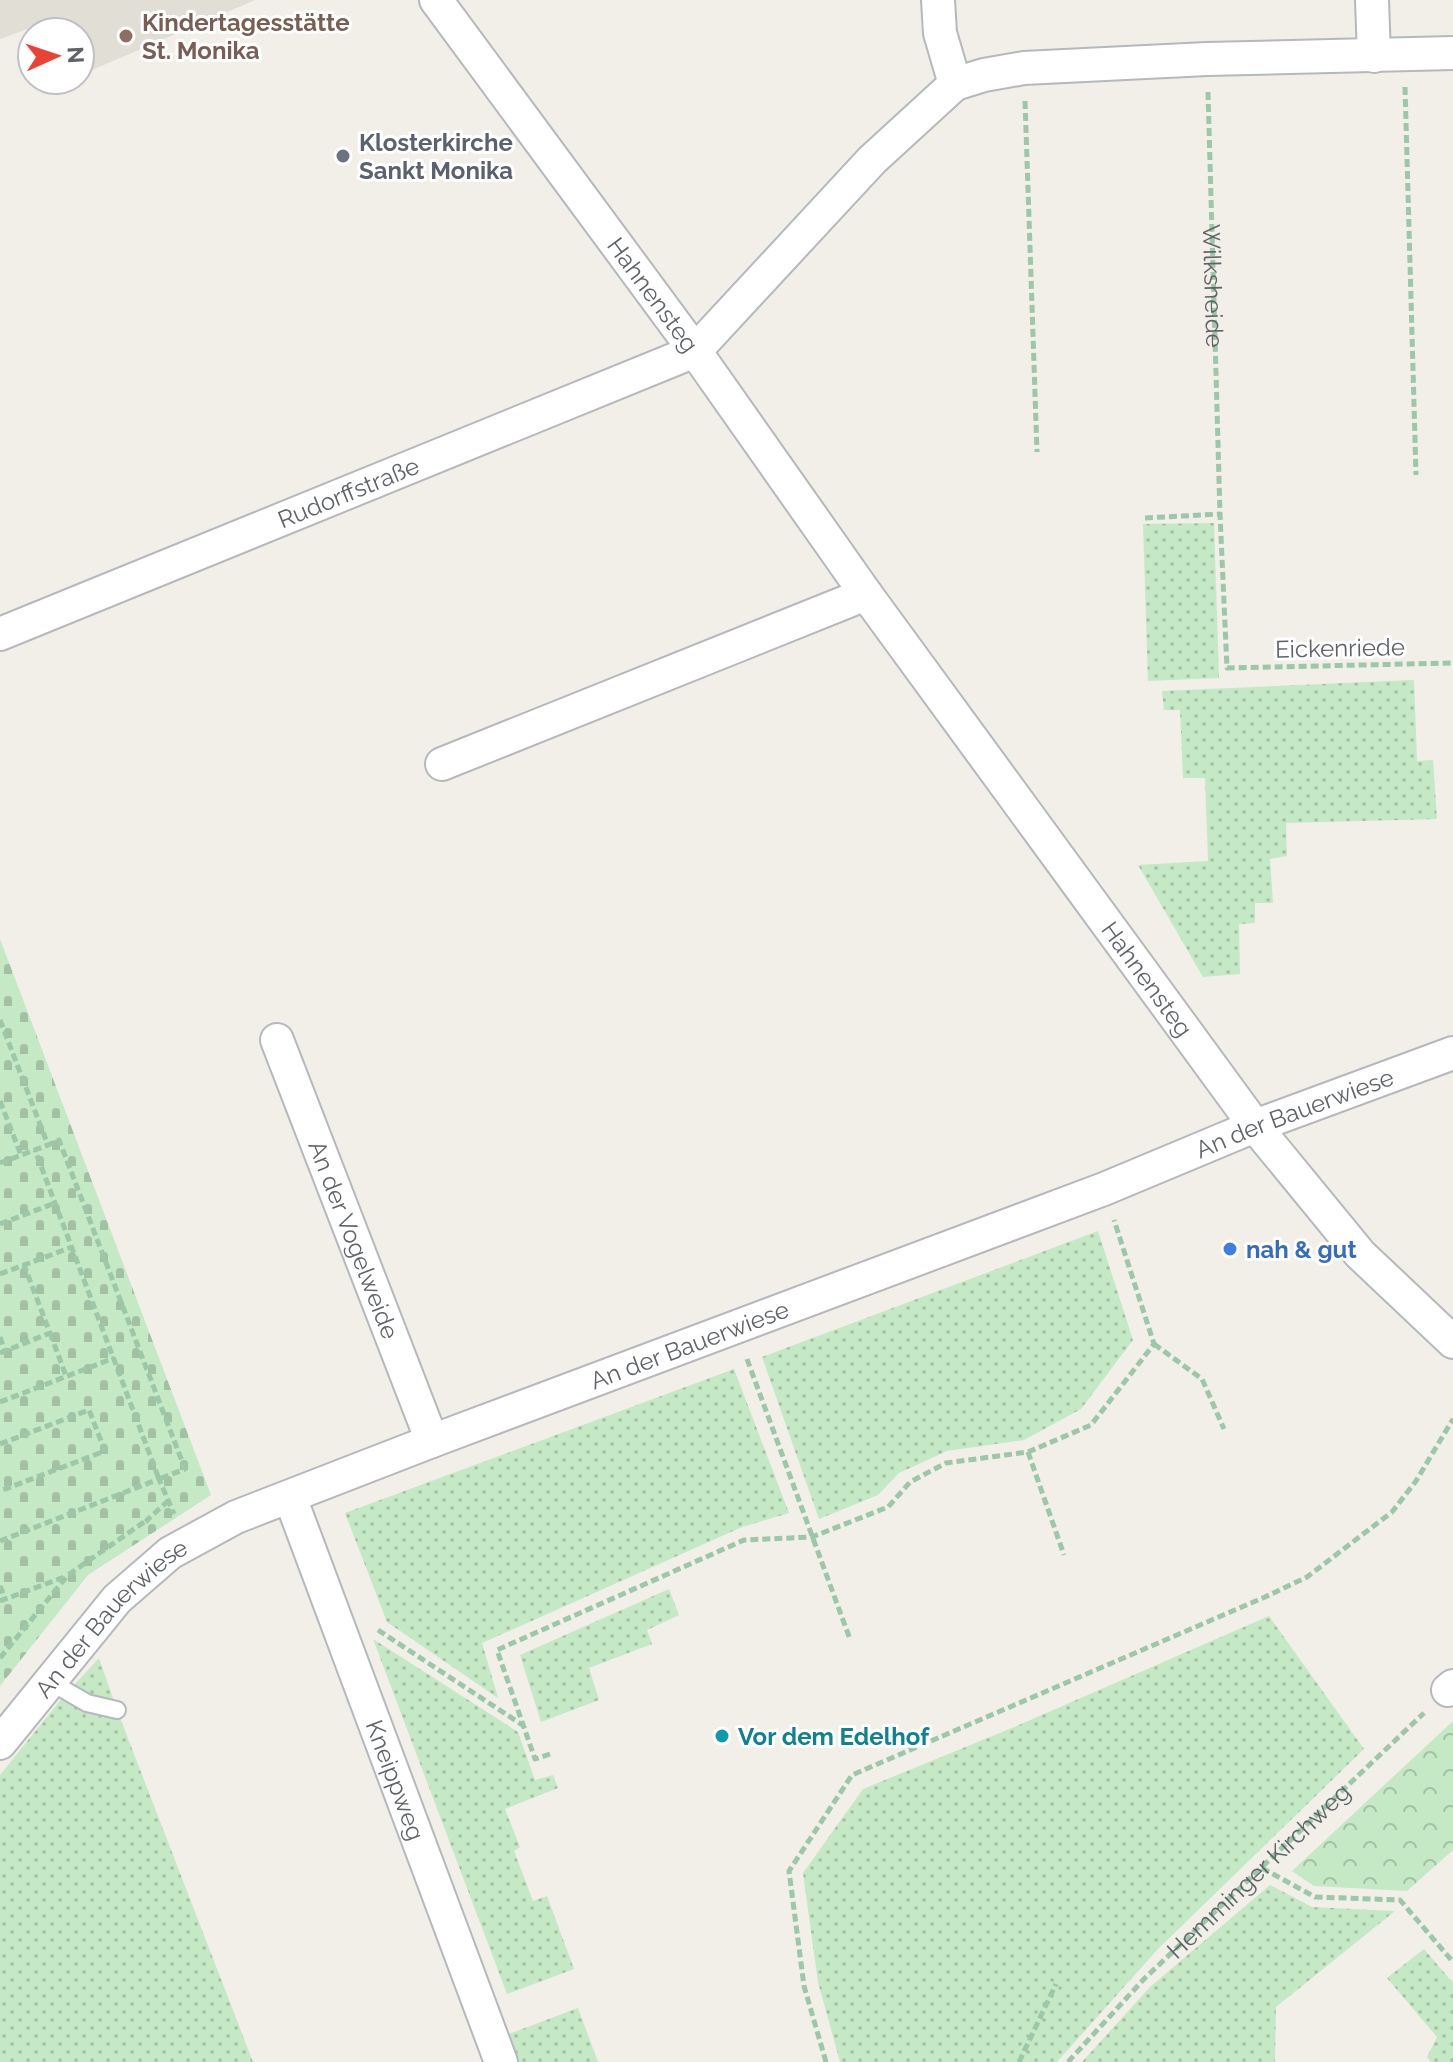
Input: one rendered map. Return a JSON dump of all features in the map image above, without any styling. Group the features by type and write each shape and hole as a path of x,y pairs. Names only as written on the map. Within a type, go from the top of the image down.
{"street":[{"name":"Hahnensteg","path":"436,0 695,351 866,594 1255,1126 1360,1254 1453,1342"},
{"path":"938,0 940,33 955,84"},
{"path":"1372,0 1389,55"},
{"path":"695,351 872,160 955,84 1024,68 1207,59 1453,53"},
{"name":"Rudorffstraße","path":"0,634 695,351"},
{"path":"442,764 866,594"},
{"name":"An der Vogelweide","path":"277,1040 432,1441"},
{"name":"An der Bauerwiese","path":"0,1743 117,1599 170,1553 236,1517 1104,1189 1255,1126 1453,1053"},
{"name":"Kneippweg","path":"290,1497 501,2062"}],"lane":[{"path":"49,1681 87,1703 117,1710"}],"path":[{"path":"1389,55 1416,475"},
{"name":"Wilksheide","path":"1207,59 1227,668"},
{"path":"1024,68 1037,452"},
{"path":"1145,518 1220,514"},
{"name":"Eickenriede","path":"1227,668 1453,663"},
{"path":"0,1020 48,1145"},
{"path":"0,1101 21,1155"},
{"path":"0,1163 59,1140 185,1469 0,1541"},
{"path":"35,1150 176,1519"},
{"path":"1104,1189 1154,1344 1202,1379 1224,1429"},
{"path":"0,1224 55,1203"},
{"path":"0,1274 72,1247"},
{"path":"24,1265 66,1376"},
{"path":"736,1328 850,1639"},
{"path":"0,1337 3,1352 50,1333"},
{"path":"550,1754 535,1759 497,1650 744,1540 812,1537 888,1507 910,1482 946,1463 1028,1452 1091,1425 1154,1344"},
{"path":"0,1402 114,1358"},
{"path":"0,1444 89,1410 105,1451 0,1491"},
{"path":"826,2062 804,1986 789,1871 852,1775 1307,1577 1392,1512 1416,1481 1453,1419"},
{"path":"1028,1452 1064,1555"},
{"path":"0,1586 2,1600 68,1575 147,1520 168,1501"},
{"path":"147,1520 157,1531"},
{"path":"0,1658 68,1575"},
{"path":"378,1630 524,1726"},
{"name":"Hemminger Kirchweg","path":"1068,2062 1144,1979 1450,1688"},
{"path":"1261,1868 1315,1897 1400,1900 1453,1962"},
{"path":"1019,2062 1056,1984"}],"shaded area":[{"name":"Kindertagesstätte St. Monika","path":"0,0 255,0 96,68 96,16 16,16 16,33 0,39"}],"green space":[{"path":"1214,523 1219,678 1148,681 1143,524"},
{"path":"1414,680 1417,761 1433,760 1437,819 1286,823 1287,856 1270,859 1273,903 1255,903 1255,923 1239,924 1240,974 1203,977 1138,865 1208,861 1205,778 1183,778 1180,710 1164,710 1162,691"},
{"path":"0,939 211,1495 88,1575 0,1686"},
{"path":"1098,1231 1133,1340 1081,1409 1024,1440 947,1451 899,1473 878,1495 819,1519 762,1357"},
{"path":"734,1369 789,1513 742,1527 482,1643 498,1698 387,1622 345,1513"},
{"path":"669,1589 679,1615 647,1630 652,1644 589,1668 599,1700 541,1722 520,1655"},
{"path":"1269,1616 1364,1749 1157,1950 1057,2062 840,2062 818,1982 803,1873 863,1789"},
{"path":"373,1639 518,1732 535,1780 553,1775 558,1788 505,1809 520,1847 514,1851 533,1901 547,1896 574,1969 507,1994"},
{"path":"99,1658 253,2062 0,2062 0,1775"},
{"path":"1453,1721 1453,1850 1407,1891 1314,1886 1292,1871"},
{"path":"1270,1885 1312,1907 1395,1911 1276,2007 1275,2062 1082,2062 1150,1987"},
{"path":"1424,1949 1453,1983 1453,2062 1431,2062 1427,2057 1437,2037 1387,1978"},
{"path":"578,2008 598,2062 519,2062 509,2034"}],"place":[{"name":"Kindertagesstätte St. Monika","path":"126,36"},
{"name":"Klosterkirche Sankt Monika","path":"343,156"},
{"name":"nah & gut","path":"1230,1249"},
{"name":"Vor dem Edelhof","path":"722,1736"}]}
